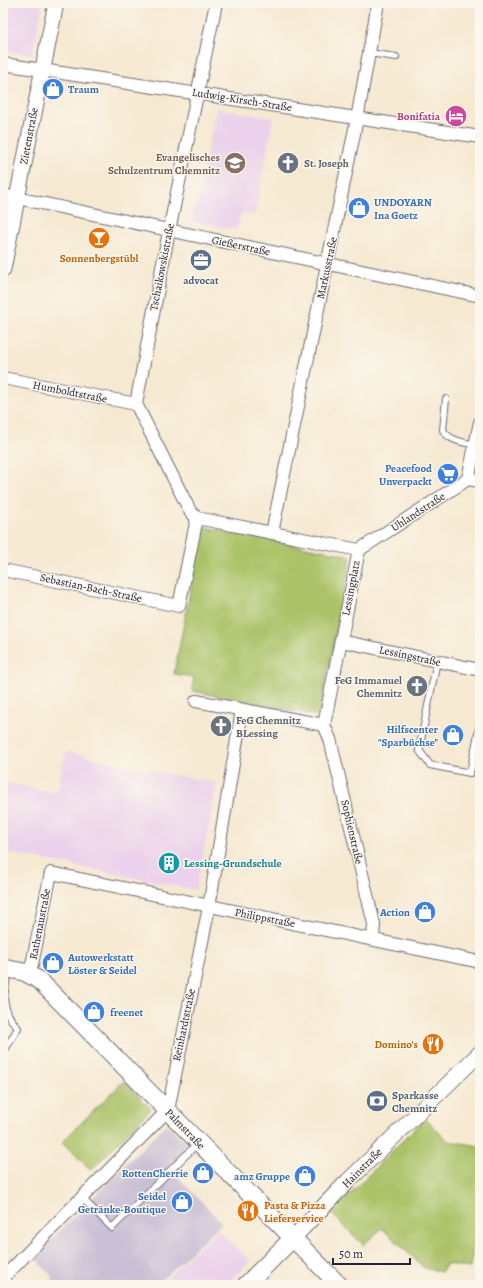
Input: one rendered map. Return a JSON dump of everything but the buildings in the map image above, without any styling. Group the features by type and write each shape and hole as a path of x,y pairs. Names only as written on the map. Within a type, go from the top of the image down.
{"main road":[{"path":"6,968 30,974"},
{"name":"Palmstraße","path":"30,974 39,980 339,1285"},
{"name":"Hainstraße","path":"246,1285 293,1238"}],"street":[{"name":"Zietenstraße","path":"3,269 10,196 42,70 56,3"},
{"name":"Tschaikowskistraße","path":"136,404 169,231 216,3"},
{"name":"Markusstraße","path":"272,533 357,119 378,3"},
{"name":"Ludwig-Kirsch-Straße","path":"3,64 480,137"},
{"name":"Gießerstraße","path":"10,196 327,265 480,296"},
{"name":"Humboldtstraße","path":"3,378 136,404"},
{"path":"136,404 190,511 197,518"},
{"name":"Uhlandstraße","path":"359,550 474,480 475,445 480,422"},
{"name":"Lessingplatz","path":"197,518 359,550 324,725"},
{"name":"Sebastian-Bach-Straße","path":"3,570 179,606 197,518"},
{"name":"Lessingstraße","path":"341,641 480,670"},
{"path":"196,700 324,725"},
{"name":"Reinhardtstraße","path":"168,1110 209,907 242,710"},
{"name":"Sophienstraße","path":"324,725 330,738 374,924 373,939"},
{"name":"Philippstraße","path":"50,873 480,962"},
{"name":"Rathenaustraße","path":"30,974 50,873"},
{"name":"Hainstraße","path":"293,1238 359,1170 479,1057"},
{"path":"3,1278 168,1110"}],"lane":[{"path":"369,53 396,57"},
{"path":"446,399 443,430 445,434 453,439 475,445"},
{"path":"437,662 419,750 430,765 470,773 480,724"},
{"path":"6,968 3,1001 9,1019 18,1028 6,1048"},
{"path":"82,1198 112,1228 199,1142"}],"shaded area":[{"path":"3,3 43,3 32,55 3,50"},
{"name":"Evangelisches Schulzentrum Chemnitz","path":"216,108 273,118 255,215 241,212 237,230 193,221 194,217 192,216 194,208 196,208"},
{"path":"66,751 118,764 217,783 196,890 3,852 3,782 57,793"},
{"path":"166,1124 197,1152 174,1173 222,1223 156,1285 47,1285 54,1278 34,1257"},
{"path":"218,1230 250,1261 226,1285 176,1285 168,1277"}],"green space":[{"path":"203,527 351,556 319,716 192,691 194,677 174,674"},
{"path":"124,1081 151,1109 91,1170 62,1142"},
{"path":"425,1118 448,1141 480,1146 480,1203 470,1268 447,1264 441,1272 424,1268 382,1228 363,1245 331,1213"}],"place":[{"name":"Traum","path":"53,89"},
{"name":"Bonifatia","path":"456,116"},
{"name":"Evangelisches Schulzentrum Chemnitz","path":"235,163"},
{"name":"St. Joseph","path":"288,163"},
{"name":"UNDOYARN Ina Goetz","path":"359,208"},
{"name":"Sonnenbergstübl","path":"99,238"},
{"name":"advocat","path":"201,260"},
{"name":"Peacefood Unverpackt","path":"448,474"},
{"name":"FeG Immanuel Chemnitz","path":"417,686"},
{"name":"FeG Chemnitz BLessing","path":"221,726"},
{"name":"Hilfscenter \"Sparbüchse\"","path":"453,735"},
{"name":"Lessing-Grundschule","path":"169,863"},
{"name":"Action","path":"425,912"},
{"name":"Autowerkstatt Löster & Seidel","path":"53,963"},
{"name":"freenet","path":"94,1012"},
{"name":"Domino's","path":"433,1044"},
{"name":"Sparkasse Chemnitz","path":"377,1101"},
{"name":"RottenCherrie","path":"203,1173"},
{"name":"amz Gruppe","path":"305,1176"},
{"name":"Seidel Getränke-Boutique","path":"182,1202"},
{"name":"Pasta & Pizza Lieferservice","path":"248,1211"}]}
